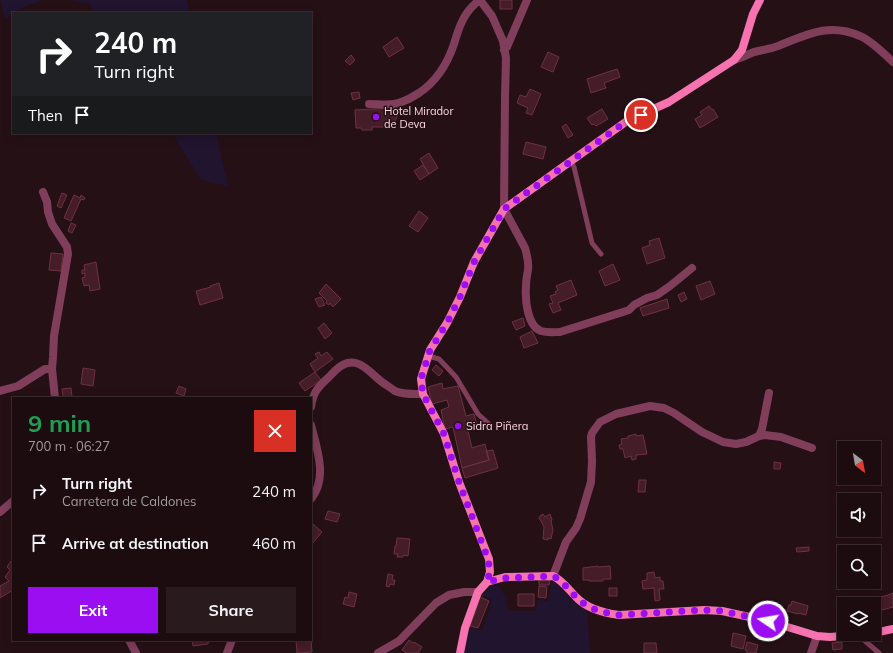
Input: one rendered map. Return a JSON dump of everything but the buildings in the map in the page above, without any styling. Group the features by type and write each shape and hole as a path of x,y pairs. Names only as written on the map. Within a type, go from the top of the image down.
{"street":[{"path":"369,104 394,104 408,100 426,89 438,76 446,62 462,20 470,8 480,0 492,16 503,41 506,58 504,97 504,209 525,248 527,255 527,305 532,323 537,329 542,331 550,333 560,332 629,310 640,301 657,295 692,268"},
{"path":"504,50 507,47 527,0"},
{"path":"734,60 742,50 753,14 760,0"},
{"path":"460,653 465,628 478,592 487,582 490,572 488,559 459,482 444,434 423,394 421,379 430,350 447,323 460,297 474,262 504,209 627,121 669,102 734,60 758,51 773,48 816,31 836,30 849,32 869,41 893,62"},
{"path":"43,192 52,224 67,247 68,254 56,323 52,369 55,397"},
{"path":"312,398 320,386 340,366 348,362 366,367 383,382 397,391 411,394 423,394"},
{"path":"0,391 18,386 45,369 52,369"},
{"path":"759,436 762,429 769,393"},
{"path":"553,576 566,542 576,528 580,519 591,482 592,432 600,422 616,414 654,406 664,408 674,413 702,432 723,442 736,444 765,435 781,437 812,448"},
{"path":"312,428 319,459 320,475 319,485 312,498"},
{"path":"0,512 12,502"},
{"path":"487,582 505,578 553,576 558,578 578,599 592,608 608,614 619,615 704,610 722,611 768,621 817,636 837,636"},
{"path":"378,653 399,641 436,604 449,595 464,592 478,592"},
{"path":"881,632 893,629"},
{"path":"811,653 817,636"},
{"path":"130,641 136,653"},
{"path":"227,653 232,641"}],"lane":[{"path":"571,161 592,243 601,254"},
{"path":"428,356 439,359 456,377 478,414 490,424"},
{"path":"865,641 879,653"}],"shaded area":[{"path":"0,0 43,0 24,7 16,12 12,12 12,15 5,19"},
{"path":"69,0 187,0 190,12 94,12 90,4"},
{"path":"129,134 216,134 228,186 201,180 174,136 129,136"},
{"path":"552,580 575,603 587,612 590,653 463,653 469,627 482,631 492,600 481,595 496,583 504,594 509,611 536,611 537,600 548,601"}],"place":[{"name":"Hotel Mirador de Deva","path":"376,117"},
{"name":"Sidra Piñera","path":"458,426"}],"route":[{"path":"641,115 627,121 504,209 474,262 460,297 447,323 430,350 421,379 423,394 444,434 459,482 488,559 490,572 487,582 505,578 553,576 558,578 578,599 592,608 608,614 619,615 704,610 722,611 768,621"}]}
